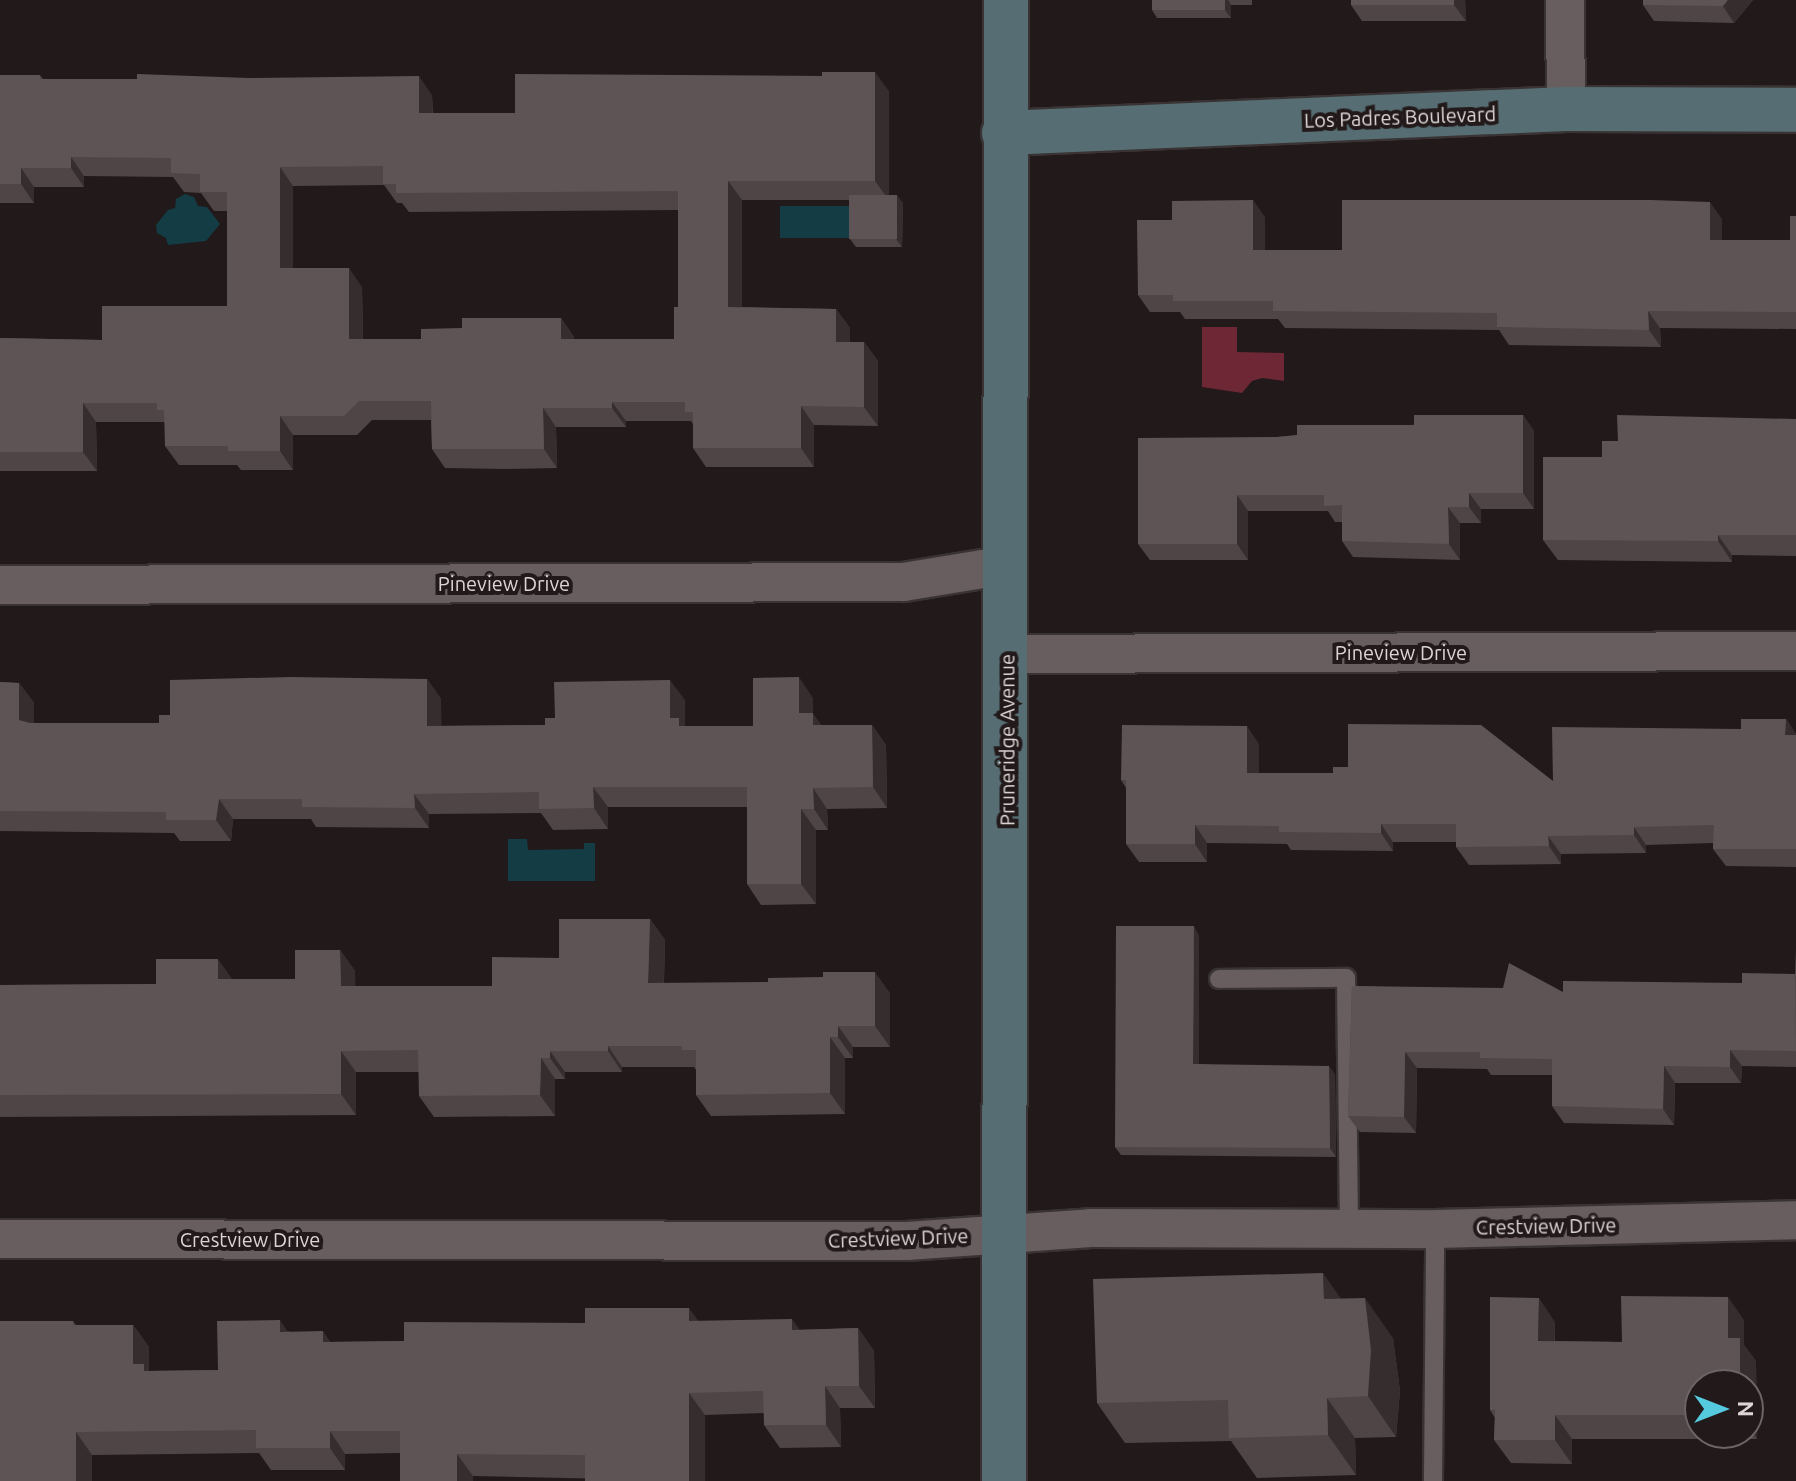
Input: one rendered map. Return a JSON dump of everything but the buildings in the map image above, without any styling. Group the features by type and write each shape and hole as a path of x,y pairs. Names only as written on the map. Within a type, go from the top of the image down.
{"main road":[{"name":"Pruneridge Avenue","path":"1004,1481 1006,0"},
{"name":"Los Padres Boulevard","path":"1004,133 1566,109 1796,110"}],"street":[{"path":"1565,0 1566,109"},
{"name":"Pineview Drive","path":"0,585 904,582 1007,565"},
{"name":"Pineview Drive","path":"1007,654 1796,651"},
{"name":"Crestview Drive","path":"0,1239 907,1241 1091,1228 1349,1226 1435,1229 1796,1220"}],"lane":[{"path":"1219,979 1346,978 1349,1226"},
{"path":"1433,1481 1435,1229"}],"shaded area":[{"path":"1202,327 1237,327 1237,352 1284,353 1284,381 1262,378 1252,381 1242,393 1202,387"}],"water":[{"path":"185,194 194,197 198,206 207,207 220,224 206,241 168,245 166,238 157,233 156,225 168,210 175,208 176,199"},
{"path":"780,206 858,206 858,238 780,238"},
{"path":"508,839 527,839 528,850 584,849 584,843 595,843 595,881 508,881"}]}
